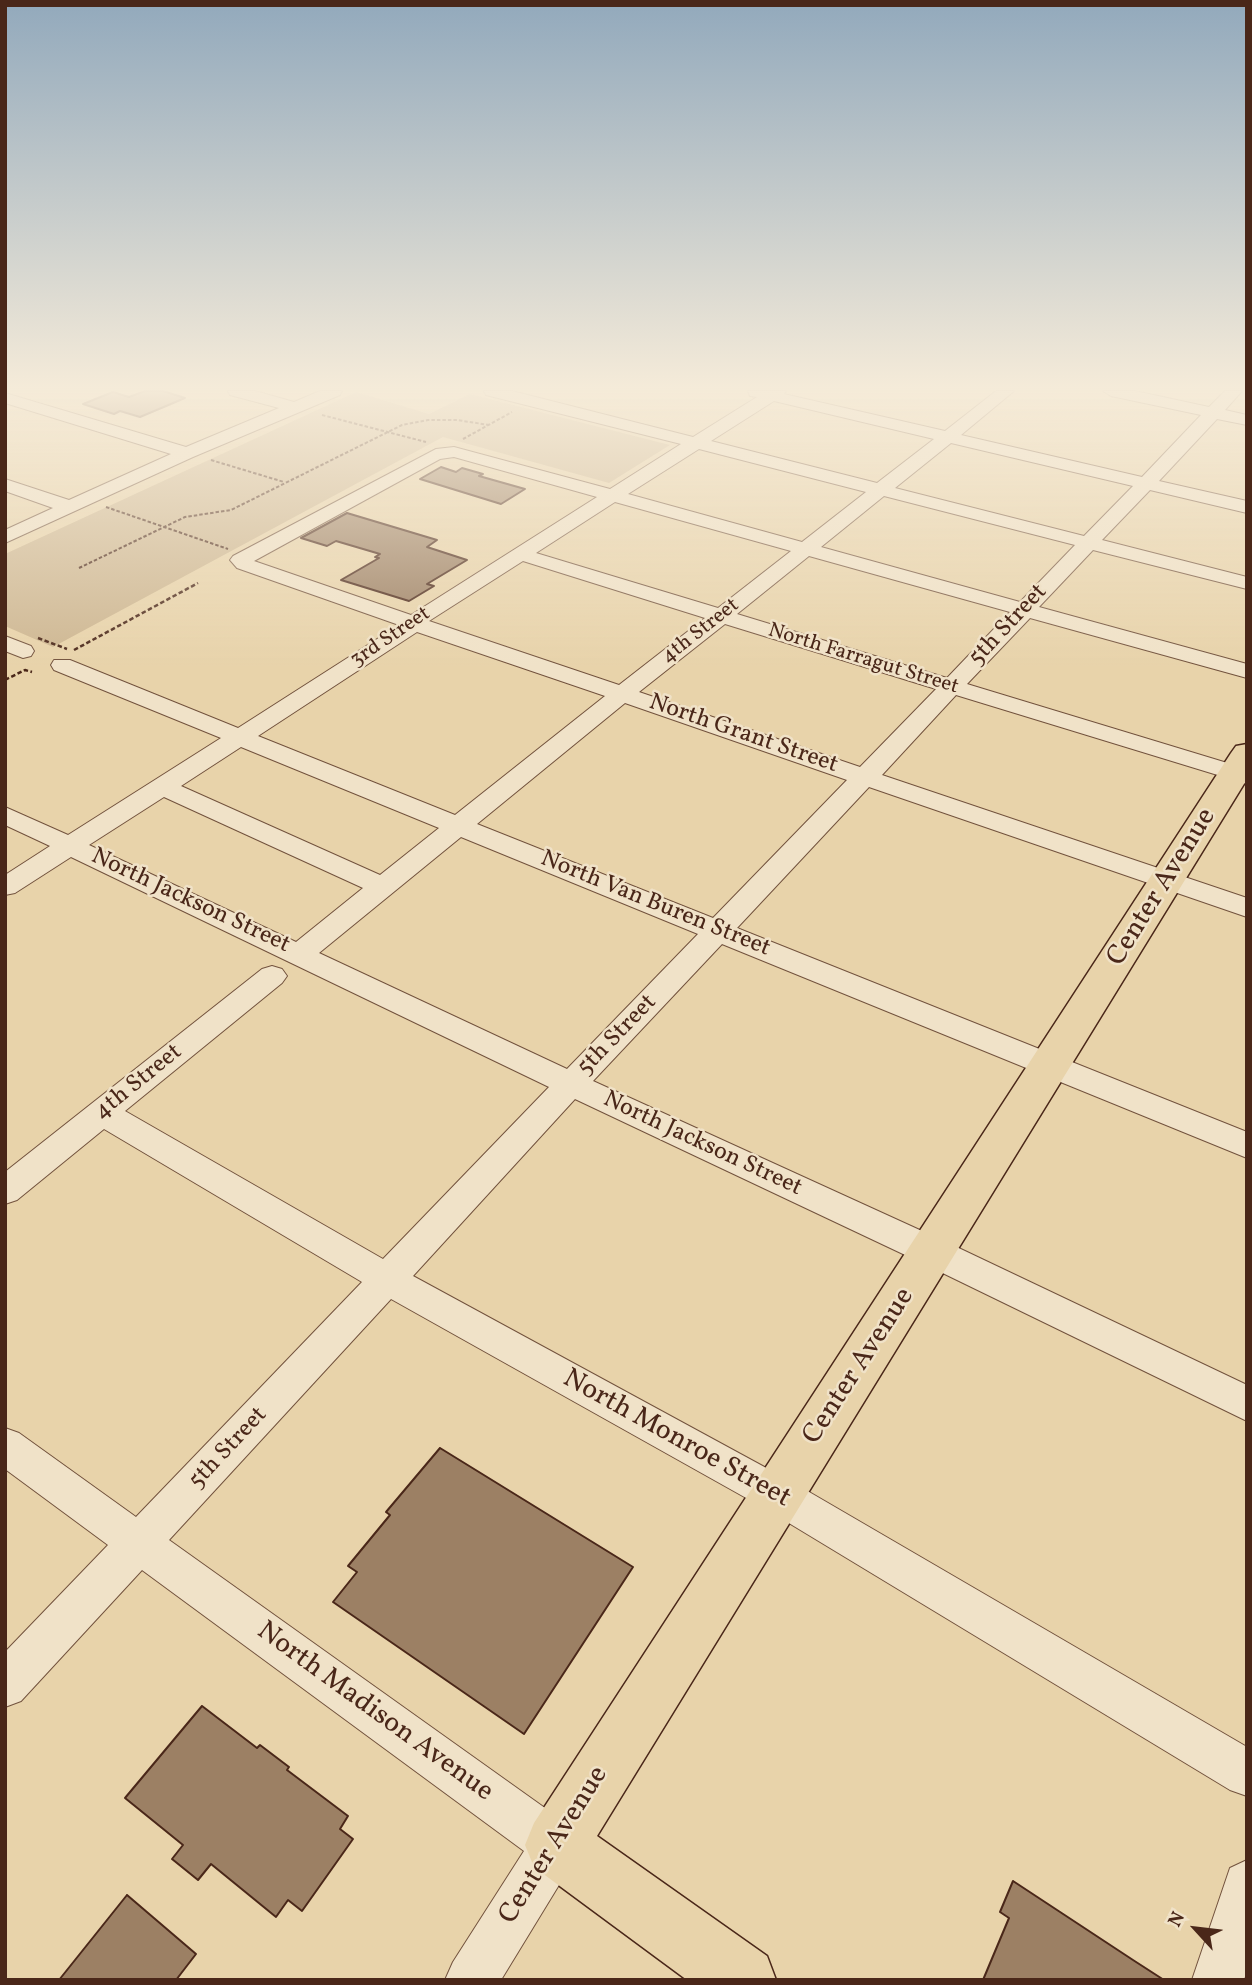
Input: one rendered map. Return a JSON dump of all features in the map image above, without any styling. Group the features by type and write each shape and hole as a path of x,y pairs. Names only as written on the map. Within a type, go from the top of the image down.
{"highway":[{"name":"Center Avenue","path":"556,1844 1168,881 1243,768"},
{"name":"North Madison Avenue","path":"556,1844 743,1980"}],"street":[{"path":"5,537 126,484"},
{"path":"237,556 378,484"},
{"path":"575,484 1247,671"},
{"name":"3rd Street","path":"5,887 630,484"},
{"path":"852,484 1247,583"},
{"name":"4th Street","path":"299,954 889,484"},
{"name":"5th Street","path":"5,1685 571,1084 1143,484"},
{"path":"1147,484 1247,507"},
{"path":"5,485 70,507"},
{"name":"North Farragut Street","path":"520,554 952,687 1243,768"},
{"name":"North Grant Street","path":"237,556 244,564 1247,908"},
{"name":"North Van Buren Street","path":"62,665 1247,1146"},
{"path":"163,787 383,887"},
{"name":"North Jackson Street","path":"5,815 571,1084 933,1252 1247,1404"},
{"name":"4th Street","path":"5,1191 272,976"},
{"name":"North Monroe Street","path":"102,1113 389,1280 778,1496 1247,1773"},
{"name":"North Madison Avenue","path":"5,1446 556,1844"},
{"name":"Center Avenue","path":"471,1980 556,1844"},
{"path":"1218,1980 1247,1885"}],"path":[{"path":"79,568 161,526 185,517 231,510 283,484"},
{"path":"101,505 237,556"},
{"path":"18,642 71,651 198,583"},
{"path":"5,680 25,670 32,672"}],"shaded area":[{"path":"157,484 356,484 53,647 5,626 5,554"}],"building":[{"path":"435,484 506,484 525,489 501,504"},
{"path":"347,513 437,540 427,547 467,560 427,584 434,586 409,601 341,580 379,558 375,557 380,554 336,541 327,546 301,538"},
{"path":"440,1448 633,1567 524,1734 333,1602 357,1572 348,1566 390,1515 386,1512"},
{"path":"202,1706 257,1748 260,1745 289,1767 287,1770 348,1816 340,1829 353,1839 302,1911 288,1900 276,1917 211,1864 198,1880 172,1859 183,1845 125,1798"},
{"path":"1013,1881 1164,1980 983,1980 1009,1918 1000,1912"},
{"path":"127,1895 196,1954 176,1980 59,1980"}]}
